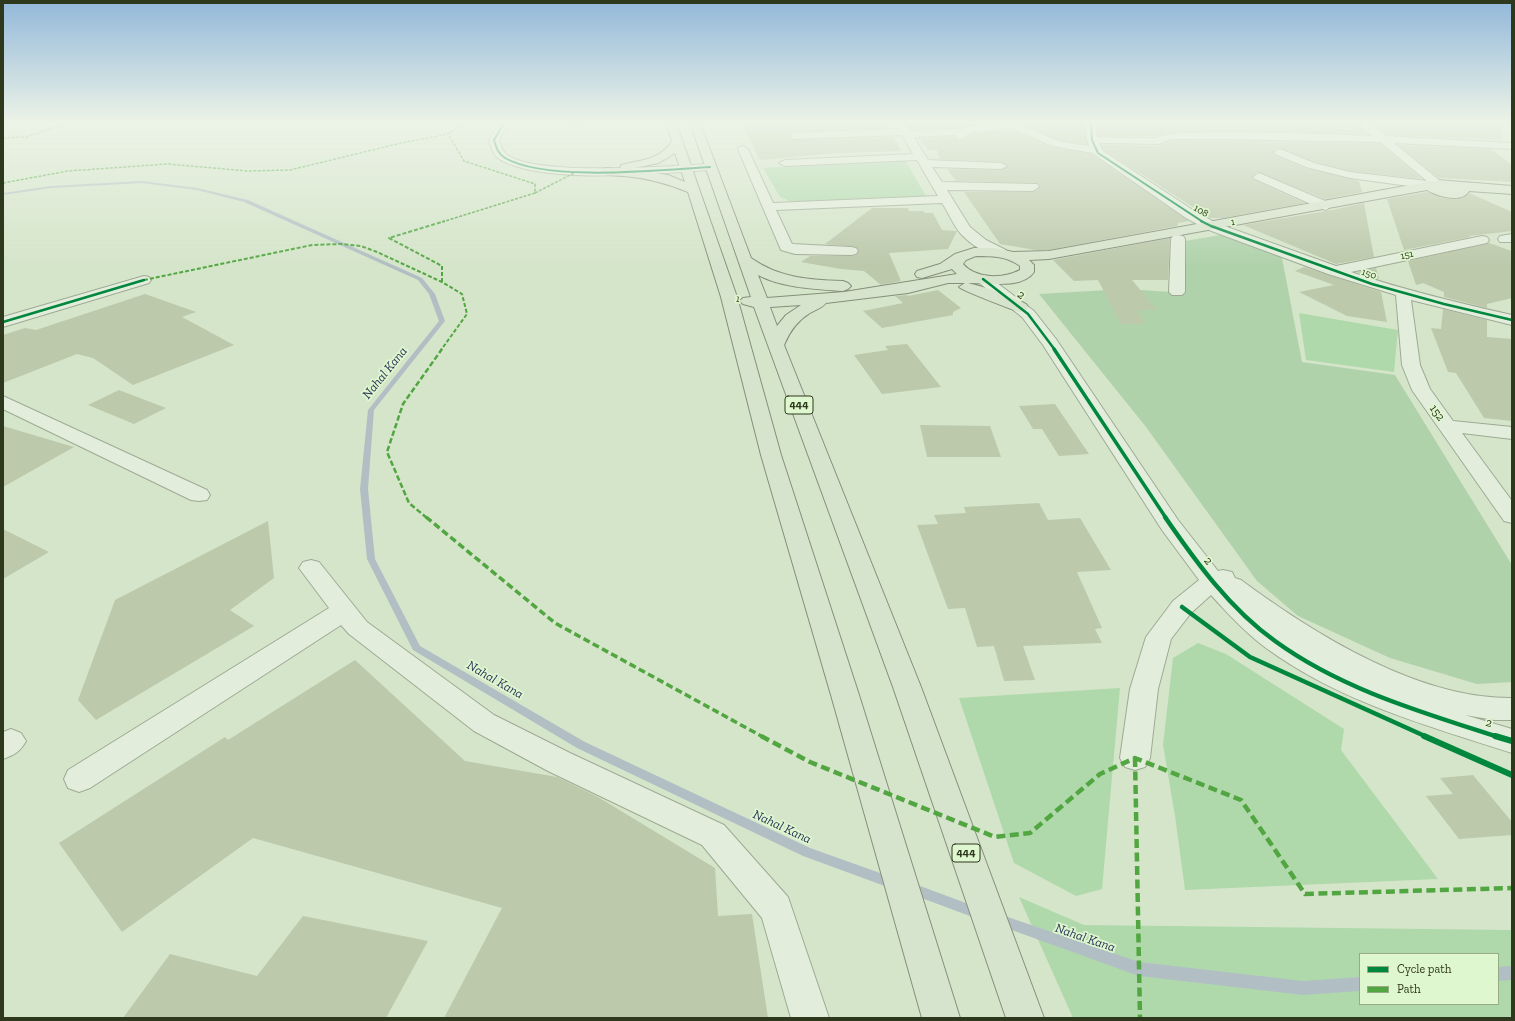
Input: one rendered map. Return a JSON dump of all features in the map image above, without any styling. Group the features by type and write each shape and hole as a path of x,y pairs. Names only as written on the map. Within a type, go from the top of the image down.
{"main road":[{"path":"612,171 644,174 668,179 692,190"},
{"path":"686,171 729,297 771,455 846,695 941,1018"},
{"name":"444","path":"711,171 760,298 776,345 907,687 1025,1018"},
{"name":"1","path":"729,297 760,298 980,278 1001,280 1025,273 1051,262 1178,239 1218,228 1326,206 1444,188 1512,190"},
{"name":"1","path":"845,291 925,274 945,267 960,258 985,252 1006,255 1049,254 1421,196 1444,188 1512,195"},
{"path":"1006,255 1023,261 1027,265 1025,273"},
{"path":"960,258 956,264 962,272 980,278"},
{"path":"745,260 757,269 786,280 825,286 845,291"},
{"path":"924,284 966,287 990,294 1024,311"},
{"path":"776,345 782,329 790,318 845,291"}],"street":[{"path":"752,171 786,247 795,250 851,251"},
{"path":"929,171 965,230 981,243 1006,255"},
{"name":"108","path":"1124,171 1191,215 1218,228"},
{"path":"1333,171 1350,175 1444,188"},
{"path":"1423,171 1444,188"},
{"path":"1259,177 1326,206"},
{"path":"938,186 1033,187"},
{"path":"768,208 946,200"},
{"name":"150","path":"1218,228 1332,271 1403,293 1512,320"},
{"path":"960,258 967,241 965,230"},
{"path":"1176,292 1178,239"},
{"name":"151","path":"1332,271 1482,240"},
{"name":"2","path":"1024,311 1018,280 1025,273"},
{"name":"2","path":"980,278 1024,311 1050,343 1181,542 1218,580 1248,618 1276,641 1311,663 1348,682 1391,700 1512,741"},
{"path":"3,322 144,280"},
{"name":"152","path":"1403,293 1411,365 1421,390 1512,516"},
{"path":"3,402 199,495"},
{"path":"1447,426 1512,433"},
{"path":"311,568 358,628 484,723 559,762 714,835 776,909 810,1018"},
{"name":"2","path":"1218,580 1293,630 1335,654 1382,676 1421,692 1457,702 1496,710 1512,709"},
{"name":"2","path":"1135,758 1144,689 1159,637 1182,607 1218,580"},
{"path":"80,780 344,611"}],"green space":[{"path":"765,171 911,171 926,196 792,202 780,197"},
{"path":"1226,234 1282,258 1302,362 1395,375 1512,565 1512,682 1477,684 1390,658 1298,616 1257,581 1146,427 1039,294 1125,289 1171,292 1185,241"},
{"path":"1299,313 1398,330 1394,372 1306,360"},
{"path":"1198,643 1226,654 1344,729 1341,750 1438,879 1185,890 1175,816 1163,745 1173,658"},
{"path":"1120,688 1102,889 1076,896 1014,863 959,698"},
{"path":"1019,897 1084,925 1512,930 1512,1018 1073,1018"}],"building":[{"path":"948,171 1115,171 1189,221 1178,223 1177,226 1049,250 1035,250 1000,244 964,192 1033,192 1040,187 1038,183 956,181"},
{"path":"1136,171 1316,171 1359,181 1362,192 1325,199 1258,172 1252,177 1254,180 1305,203 1223,218 1210,218"},
{"path":"1349,171 1412,171 1422,179"},
{"path":"1430,171 1512,171 1512,182 1439,178"},
{"path":"1427,192 1442,198 1455,199 1466,196 1469,193 1512,212 1512,231 1469,236 1471,237 1404,250 1387,199"},
{"path":"1364,203 1374,257 1336,264 1243,225 1327,211"},
{"path":"872,208 908,208 909,211 933,213 942,230 957,231 948,249 889,253 901,281 881,285 864,271 841,269 801,262 810,256 857,255 859,250 856,247 825,244"},
{"path":"1170,238 1168,280 1132,280 1157,310 1137,310 1145,324 1121,324 1098,280 1074,281 1053,260"},
{"path":"1489,243 1512,251 1512,298 1487,304 1487,308 1444,297 1444,292 1423,283 1416,285 1408,261"},
{"path":"1304,267 1381,292 1387,322 1347,316 1299,292 1334,285 1295,271"},
{"path":"1376,268 1379,279 1357,272"},
{"path":"938,290 961,308 953,312 953,315 882,328 863,311 903,303 895,296 908,296"},
{"path":"145,294 196,312 182,317 234,345 133,385 93,358 77,354 3,383 3,335 25,328 36,330"},
{"path":"1443,309 1487,320 1487,337 1512,339 1512,421 1484,418 1456,373 1448,372 1431,328 1441,329"},
{"path":"907,344 941,387 882,394 854,355 888,350 885,346"},
{"path":"119,390 166,408 134,424 88,405"},
{"path":"1055,404 1089,454 1059,456 1042,429 1033,429 1019,406"},
{"path":"920,425 990,426 1001,457 927,457"},
{"path":"3,426 74,447 3,487"},
{"path":"1039,503 1048,520 1080,518 1111,570 1077,572 1102,628 1095,629 1102,643 1023,646 1035,680 1004,681 994,646 977,647 965,608 948,609 917,525 938,524 934,515 966,513 964,507"},
{"path":"268,521 274,578 230,610 254,626 96,720 78,700 115,600"},
{"path":"3,529 49,552 3,579"},
{"path":"355,660 465,761 557,777 598,797 715,868 718,916 752,914 768,1018 444,1018 502,908 253,838 122,932 59,843 225,737 228,740"},
{"path":"1473,775 1512,822 1512,835 1459,839 1426,796 1453,794 1440,778"},
{"path":"303,916 428,941 386,1018 123,1018 170,954 257,976"}],"waterway":[{"name":"Nahal Kana","path":"3,194 51,187 142,182 197,189 246,201 420,279 432,294 442,321 371,410 364,489 371,559 416,648 581,745 807,852 893,883"},
{"name":"Nahal Kana","path":"912,889 978,913"},
{"name":"Nahal Kana","path":"999,920 1139,969 1303,988 1359,984"},
{"name":"Nahal Kana","path":"1499,974 1512,973"}],"marked path":[{"path":"3,183 73,171"},
{"path":"244,171 263,171"},
{"path":"442,282 442,266 389,238 535,193 535,184 494,171"},
{"path":"535,193 574,173"},
{"path":"144,280 312,245 341,244 361,246 377,252 442,282 462,294 467,314 403,404 387,452 409,503 555,623 810,762 995,837 1030,833 1100,774 1135,758 1241,800 1305,894 1512,888"},
{"path":"1135,758 1140,1018"}],"cycle path":[{"path":"569,171 604,172 642,171"},
{"path":"1124,171 1191,215 1211,226 1372,284 1444,304 1512,320"},
{"path":"983,279 1028,314 1050,343 1156,503 1201,567 1254,624 1275,641 1302,659 1359,688 1420,711 1512,741"},
{"path":"3,322 144,280"},
{"path":"1182,607 1250,657 1512,775"}]}
